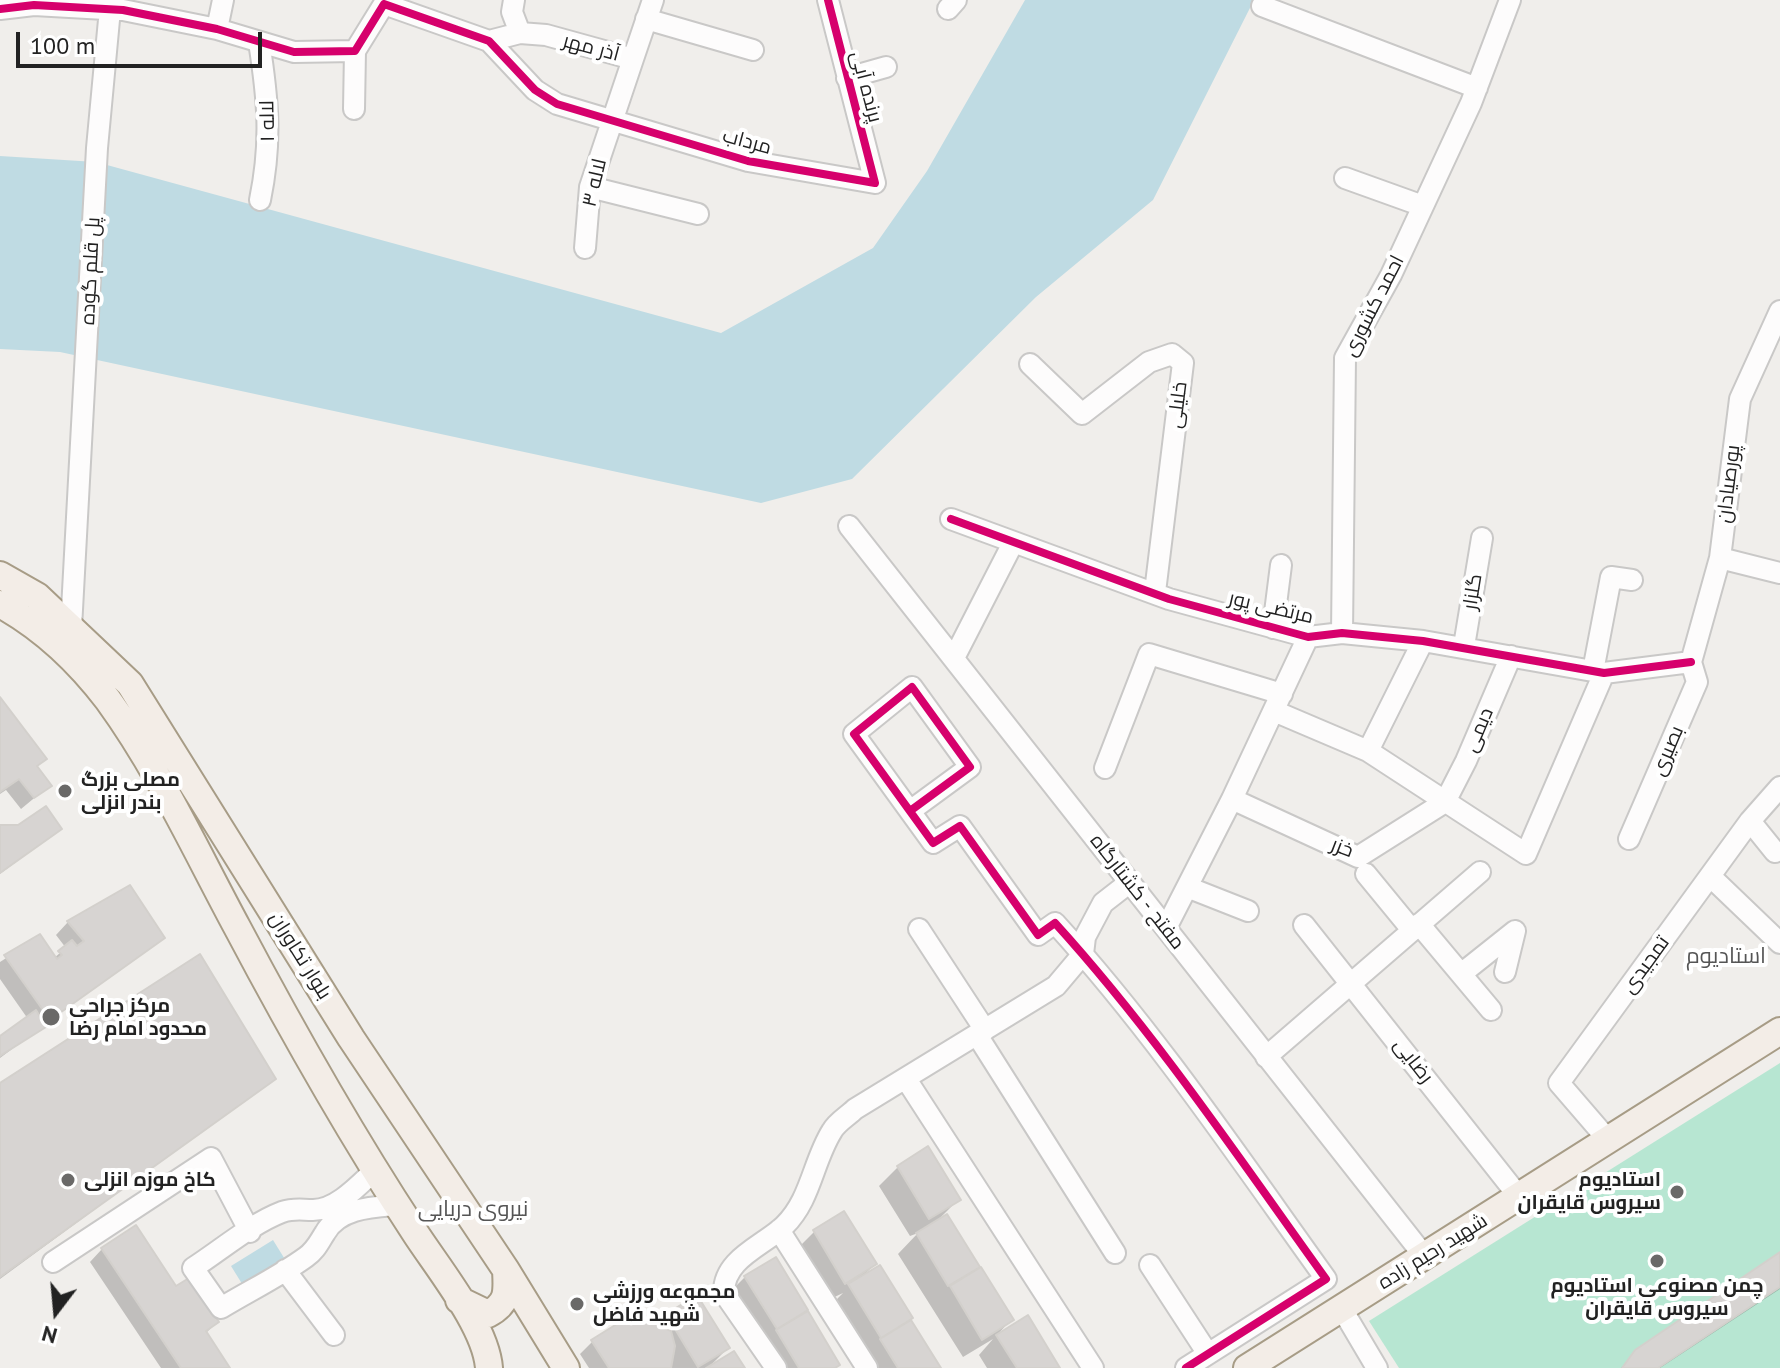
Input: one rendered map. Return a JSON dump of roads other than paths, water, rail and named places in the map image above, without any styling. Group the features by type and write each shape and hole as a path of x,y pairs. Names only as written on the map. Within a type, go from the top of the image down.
{"main road":[{"name":"بلوار تکاوران","path":"0,575 37,596 130,684 351,1038 506,1270 566,1368"},
{"name":"بلوار تکاوران","path":"0,604 22,617 71,657 108,701 156,775 310,1067 459,1300 488,1354 489,1368"},
{"name":"شهید رحیم زاده","path":"1247,1368 1276,1360 1342,1309 1780,1031"},
{"path":"459,1300 488,1314 499,1308 507,1298 506,1270"}],"street":[{"path":"217,29 223,0"},
{"path":"514,0 512,12 520,33"},
{"name":"پرنده آبی","path":"828,0 875,183"},
{"name":"احمد کشوری","path":"1342,633 1345,358 1391,275 1423,206 1477,88 1510,0"},
{"path":"0,9 35,2 118,6 217,29 294,52 355,51"},
{"path":"354,109 355,51 379,2 489,41"},
{"name":"پل قلم گوده","path":"71,628 97,148 118,6"},
{"path":"1262,6 1477,88"},
{"path":"650,10 753,50"},
{"name":"آذر مهر","path":"489,41 520,33 546,35 633,59 650,10"},
{"name":"مرداب","path":"489,41 535,90 557,104 613,118 748,161 875,183"},
{"name":"لاله ۱","path":"259,42 270,107 268,157 260,200"},
{"name":"لاله ۳","path":"585,248 590,187 633,59"},
{"path":"847,78 886,67"},
{"path":"1345,178 1423,206"},
{"path":"590,187 698,214"},
{"name":"پورصیادان","path":"1691,662 1720,558 1740,399 1780,311"},
{"name":"خلیلی","path":"1030,364 1082,414 1149,362 1172,354 1183,363 1155,592"},
{"name":"مرتضی پور","path":"951,519 1155,592 1308,637 1342,633 1423,641 1598,672 1691,662"},
{"name":"مفتح - کشتارگاه","path":"849,526 955,656 1425,1257"},
{"name":"گلزار","path":"1464,646 1482,538"},
{"path":"955,656 1013,543"},
{"path":"1720,558 1780,573"},
{"path":"1273,628 1281,565"},
{"path":"1105,768 1149,654 1278,703 1368,751 1526,854 1598,672 1611,577 1632,580"},
{"path":"1166,928 1232,799 1308,637"},
{"path":"1368,751 1423,641"},
{"name":"دیمی","path":"1445,802 1511,656"},
{"name":"بصیری","path":"1629,839 1697,682 1691,662"},
{"path":"910,811 970,767 912,687 854,734 933,843 960,826 1038,935 1055,923 1083,954 1200,1104 1326,1279 1186,1368"},
{"name":"تمجیدی","path":"1609,1141 1559,1083 1750,821 1780,787"},
{"name":"خزر","path":"1232,799 1358,857 1445,802"},
{"path":"1750,821 1775,852"},
{"path":"1266,1057 1480,872"},
{"path":"1366,874 1491,1010"},
{"path":"1710,876 1780,943"},
{"path":"776,1368 724,1293 724,1280 732,1267 779,1230 797,1210 832,1129 855,1109 1056,986 1083,954 1085,937 1103,903 1130,882"},
{"path":"1187,887 1248,911"},
{"name":"رضایی","path":"1304,925 1520,1198"},
{"path":"919,929 1115,1253"},
{"path":"1461,974 1515,931 1505,972"},
{"path":"906,1079 1093,1368"},
{"path":"53,1262 211,1158 250,1232"},
{"path":"374,1171 352,1192 333,1203 315,1210 299,1208 280,1213 193,1268 221,1308 308,1256 320,1244 326,1230 343,1216 367,1207 397,1205"},
{"path":"779,1230 867,1368"},
{"path":"1150,1265 1208,1354"},
{"path":"285,1270 334,1335"},
{"path":"1342,1309 1377,1368"}],"water":[{"path":"1025,0 1254,0 1153,200 1036,297 852,479 761,503 60,352 0,349 0,156 96,162 721,333 873,248 927,171"},
{"path":"273,1240 286,1261 244,1287 231,1266"}],"place":[{"name":"مصلی بزرگ بندر انزلی","path":"65,791"},
{"name":"مرکز جراحی محدود امام رضا","path":"51,1017"},
{"name":"کاخ موزه انزلی","path":"68,1180"},
{"name":"استادیوم سیروس قایقران","path":"1677,1192"},
{"name":"چمن مصنوعی استادیوم سیروس قایقران","path":"1657,1261"},
{"name":"مجموعه ورزشی شهید فاضل","path":"577,1304"}],"district":[{"name":"استادیوم","path":"1726,957"},
{"name":"نیروی دریایی","path":"473,1210"}]}
